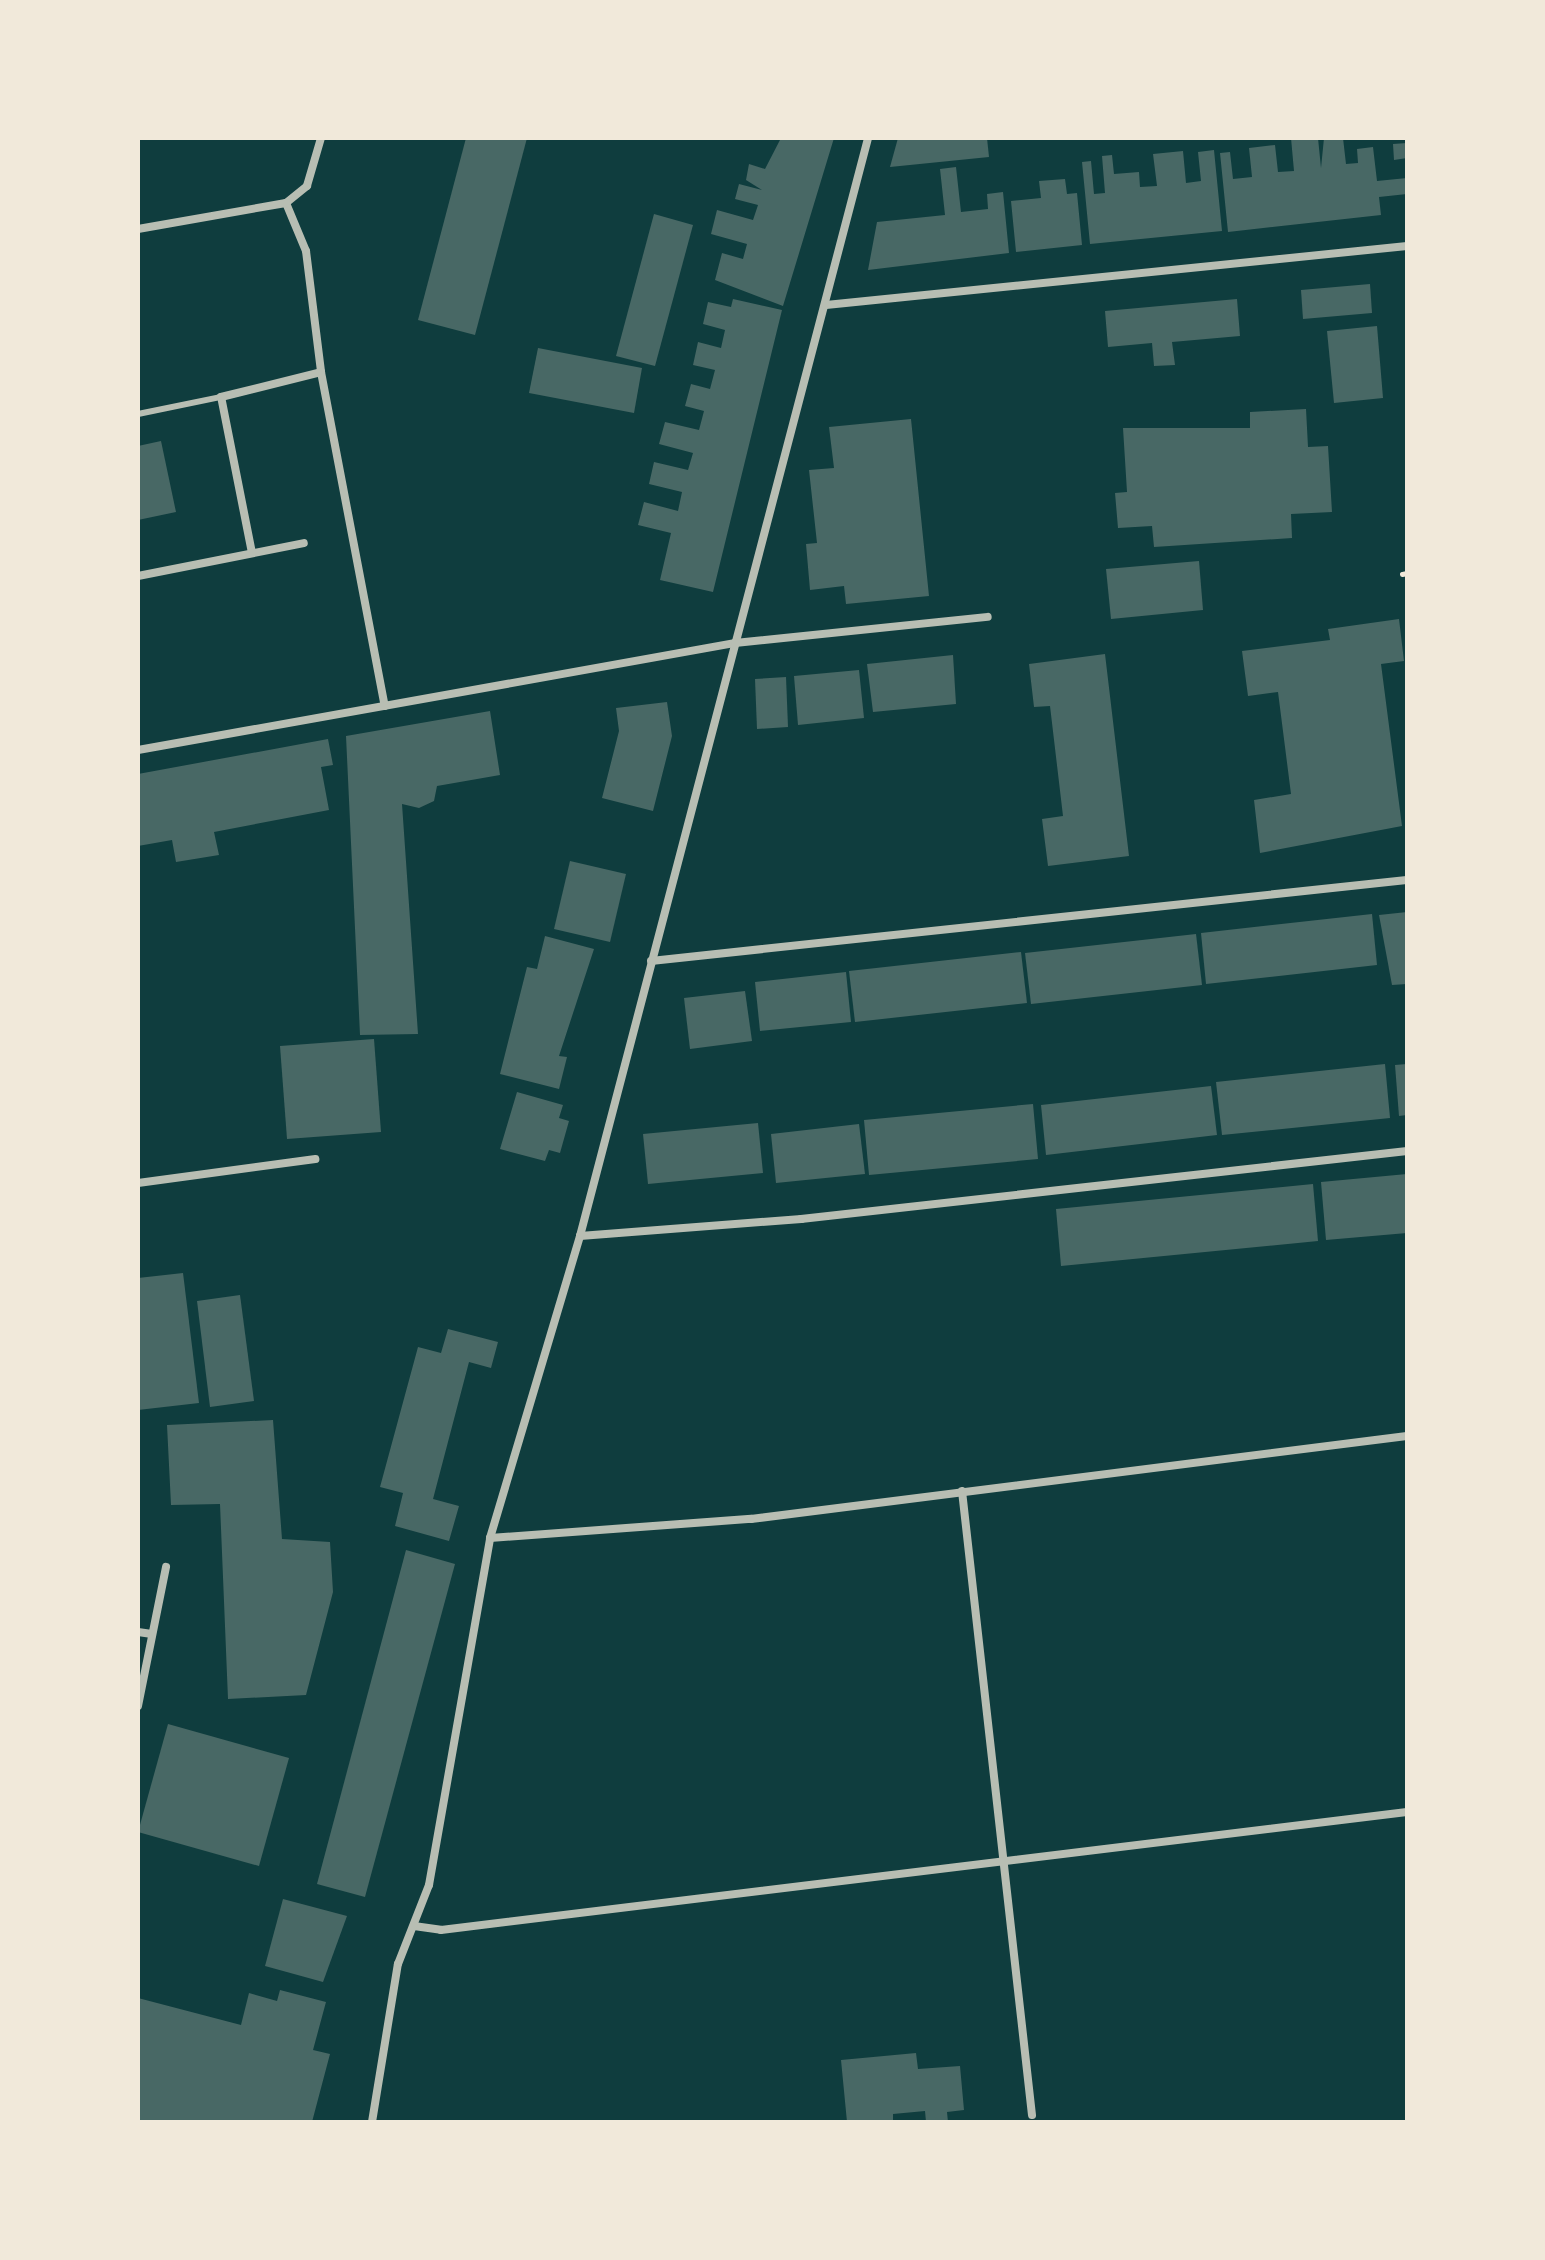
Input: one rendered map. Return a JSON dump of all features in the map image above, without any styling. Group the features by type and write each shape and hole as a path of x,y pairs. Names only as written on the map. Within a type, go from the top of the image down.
{"street":[{"path":"138,229 286,203 307,186 321,138"},
{"path":"372,2122 398,1964 429,1885 490,1538 580,1236 868,138"},
{"path":"286,203 306,251 321,372 385,706"},
{"path":"826,305 1407,246"},
{"path":"252,553 221,397 321,372"},
{"path":"138,576 304,543"},
{"path":"138,750 735,643 988,617"},
{"path":"651,961 1407,880"},
{"path":"580,1236 801,1219 1407,1151"},
{"path":"138,1183 315,1159"},
{"path":"490,1538 751,1519 1407,1436"},
{"path":"962,1491 1032,2115"},
{"path":"138,1706 166,1567"},
{"path":"138,1632 152,1634"},
{"path":"414,1926 441,1930 1407,1812"}],"lane":[{"path":"138,414 221,397"}],"building":[{"path":"466,138 527,138 475,335 418,320"},
{"path":"781,138 834,138 783,306 715,280 722,253 743,259 747,244 711,234 717,210 753,220 758,205 735,199 739,184 762,190 746,180 749,164 765,169"},
{"path":"898,138 987,138 989,157 890,167"},
{"path":"1291,138 1318,138 1321,168 1324,138 1343,138 1346,164 1358,163 1357,149 1373,147 1377,181 1407,178 1407,194 1379,197 1381,215 1228,232 1220,153 1230,152 1233,179 1252,177 1249,148 1275,145 1278,172 1294,171"},
{"path":"1407,143 1407,158 1394,160 1393,144"},
{"path":"1214,150 1222,231 1090,244 1082,162 1091,161 1094,194 1105,193 1102,156 1112,155 1114,174 1139,172 1140,187 1157,186 1153,154 1183,151 1186,183 1201,181 1198,152"},
{"path":"956,167 961,212 988,209 987,194 1003,192 1009,253 868,270 877,222 945,215 940,169"},
{"path":"1065,179 1067,194 1077,193 1082,245 1016,252 1011,201 1041,198 1039,181"},
{"path":"654,214 693,225 655,366 616,356"},
{"path":"1370,284 1372,313 1303,319 1301,290"},
{"path":"733,299 782,310 713,592 660,580 671,533 638,525 644,502 678,511 682,492 649,484 654,462 688,470 693,453 659,444 665,422 699,430 704,411 685,406 691,384 710,389 715,370 693,365 698,342 721,348 725,330 703,324 708,302 731,307"},
{"path":"1237,299 1240,336 1172,342 1175,365 1154,366 1152,343 1108,347 1105,311"},
{"path":"1377,326 1383,398 1334,403 1327,331"},
{"path":"538,348 642,368 634,413 529,393"},
{"path":"1306,409 1308,447 1328,446 1332,512 1291,514 1292,538 1154,547 1152,526 1118,528 1115,493 1127,492 1123,428 1250,428 1250,412"},
{"path":"911,419 929,596 846,604 844,586 810,590 806,544 817,543 809,470 834,468 829,427"},
{"path":"161,441 176,512 138,520 138,446"},
{"path":"1199,561 1203,610 1111,619 1106,569"},
{"path":"1399,619 1404,661 1381,664 1402,826 1260,853 1254,800 1291,794 1278,692 1248,696 1242,651 1330,640 1328,629"},
{"path":"1105,654 1129,856 1048,866 1042,819 1063,816 1050,706 1034,707 1029,664"},
{"path":"953,655 956,704 873,712 867,664"},
{"path":"859,670 864,718 798,725 794,676"},
{"path":"786,677 788,727 757,729 755,679"},
{"path":"667,702 672,736 653,811 602,798 619,731 616,708"},
{"path":"490,711 500,775 437,786 434,801 419,808 402,804 418,1034 360,1035 346,736"},
{"path":"328,739 333,765 321,767 329,810 214,832 219,855 176,862 172,840 138,846 138,774"},
{"path":"570,861 626,874 610,942 554,929"},
{"path":"1407,912 1407,984 1392,985 1379,915"},
{"path":"1372,914 1377,965 1206,984 1201,933"},
{"path":"1196,934 1202,985 1031,1004 1025,953"},
{"path":"545,936 594,949 559,1056 567,1057 559,1089 500,1074 527,967 537,969"},
{"path":"1021,952 1027,1003 855,1022 849,971"},
{"path":"846,972 851,1022 760,1031 755,982"},
{"path":"745,991 752,1041 690,1049 684,998"},
{"path":"374,1039 381,1132 287,1139 280,1046"},
{"path":"1385,1064 1390,1118 1222,1135 1216,1082"},
{"path":"1407,1064 1407,1115 1399,1116 1395,1065"},
{"path":"1211,1086 1217,1135 1046,1155 1041,1105"},
{"path":"517,1092 563,1105 559,1118 569,1121 560,1153 549,1150 545,1161 500,1149"},
{"path":"1033,1104 1038,1159 869,1175 864,1120"},
{"path":"758,1123 763,1173 648,1184 643,1134"},
{"path":"859,1124 865,1174 776,1183 771,1134"},
{"path":"1407,1174 1407,1233 1326,1240 1321,1182"},
{"path":"1313,1184 1318,1241 1061,1266 1056,1209"},
{"path":"183,1273 199,1403 138,1410 138,1278"},
{"path":"240,1295 254,1401 210,1407 197,1301"},
{"path":"448,1329 498,1342 491,1368 469,1362 433,1499 459,1506 449,1541 395,1526 403,1493 380,1487 418,1347 441,1353"},
{"path":"273,1420 282,1539 330,1542 333,1592 306,1695 228,1699 220,1504 171,1505 167,1425"},
{"path":"406,1550 455,1564 365,1897 317,1884"},
{"path":"168,1724 289,1758 259,1866 138,1832"},
{"path":"283,1899 347,1916 323,1982 265,1966"},
{"path":"280,1990 326,2002 313,2050 330,2054 312,2122 138,2122 138,1998 241,2025 249,1993 277,2001"},
{"path":"916,2053 918,2069 960,2066 964,2110 947,2112 948,2122 926,2122 925,2111 893,2114 893,2122 847,2122 841,2060"}]}
